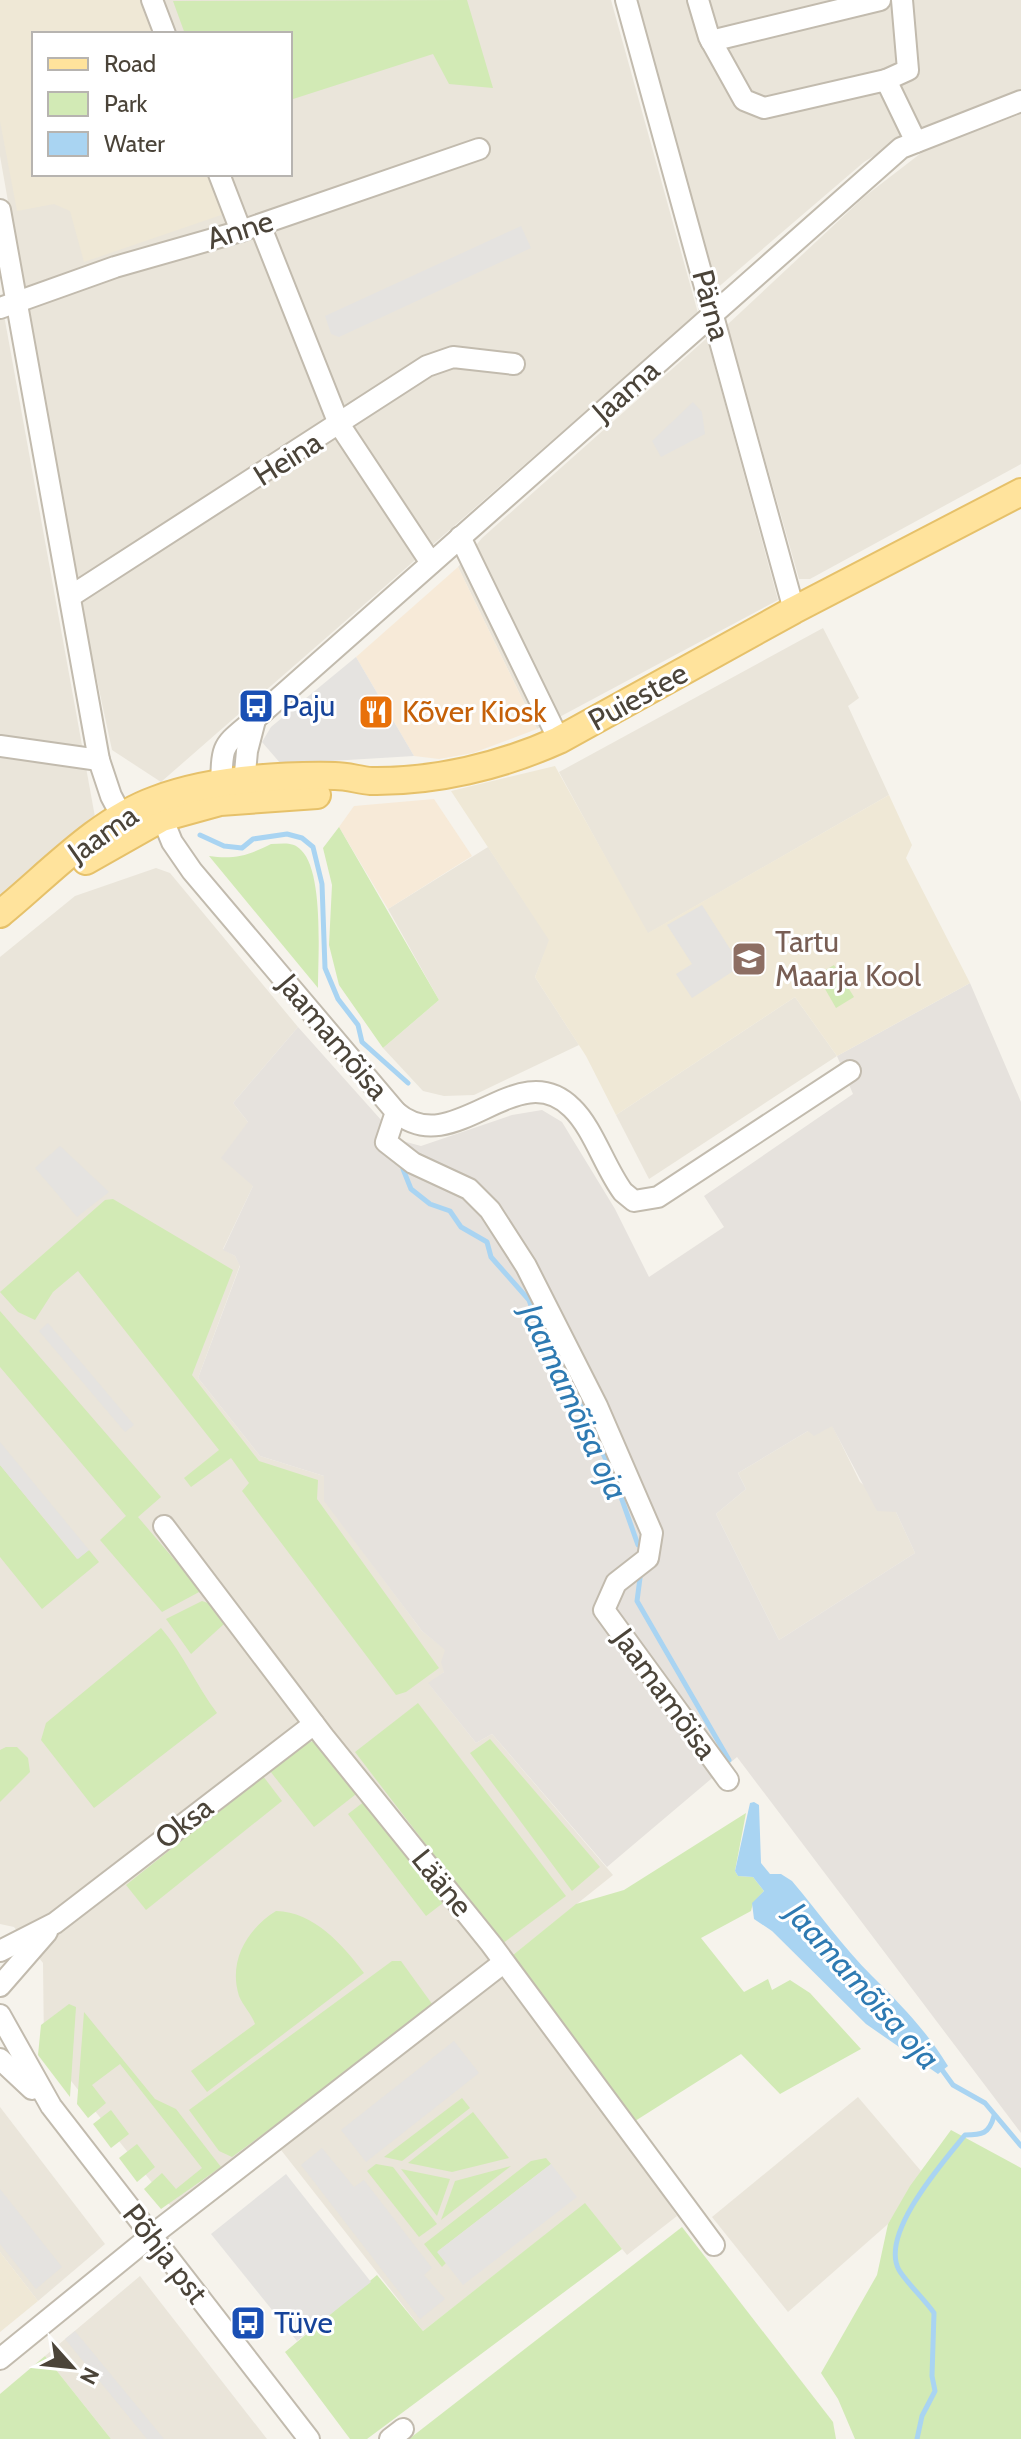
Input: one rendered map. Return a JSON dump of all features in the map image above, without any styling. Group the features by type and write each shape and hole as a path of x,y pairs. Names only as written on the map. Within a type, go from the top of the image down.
{"main road":[{"name":"Puiestee","path":"232,792 337,776 370,781 433,776 523,756 559,740 794,610 1021,492"},
{"name":"Jaama","path":"0,914 126,825 158,809 232,792"},
{"name":"Jaama","path":"0,930 126,825"}],"street":[{"path":"152,0 164,32"},
{"name":"Pärna","path":"626,0 794,610"},
{"path":"698,0 711,41 744,100 764,108 886,80 908,70 902,0"},
{"path":"711,41 880,0"},
{"path":"886,80 916,142"},
{"name":"Jaama","path":"232,792 226,741 255,720 901,148 1021,101"},
{"name":"Anne","path":"9,305 115,267 250,228 479,149"},
{"path":"220,176 250,228 339,424 431,563"},
{"path":"0,210 9,305 71,596 99,760 126,825"},
{"name":"Heina","path":"71,596 427,366 453,357 514,364"},
{"path":"460,537 559,740"},
{"path":"0,746 99,760"},
{"name":"Jaamamõisa","path":"158,809 172,842 192,871 396,1112 386,1142 413,1163 469,1189 490,1210 526,1266 590,1392 652,1533 648,1558 616,1583 604,1610 728,1780"},
{"path":"396,1112 403,1119 427,1126 450,1125 517,1093 533,1092 555,1097 576,1110 623,1192 634,1201 645,1202 702,1170 850,1071"},
{"name":"Lääne","path":"164,1526 314,1724 503,1963 714,2245"},
{"name":"Oksa","path":"0,1951 55,1923 314,1724"},
{"name":"Oksa","path":"0,1986 55,1923"},
{"path":"0,2359 151,2236 503,1963"},
{"name":"Põhja pst","path":"0,2015 51,2106 309,2439"},
{"name":"Põhja pst","path":"0,2059 51,2106"}],"shaded area":[{"path":"0,0 611,0 698,313 161,782 112,750 71,559 0,156"},
{"path":"0,0 146,0 159,32 32,32 32,176 214,176 227,213 84,262 70,211 54,204 17,211 0,121"},
{"path":"638,0 1021,0 1021,89 906,136 864,162 715,290"},
{"path":"1021,114 1021,464 810,579 799,579 727,325 864,197 925,150"},
{"path":"521,226 531,248 339,337 331,334 325,316"},
{"path":"0,293 95,817 92,826 0,904"},
{"path":"707,338 778,600 537,729 458,567 482,538"},
{"path":"693,402 702,412 705,434 661,457 652,441"},
{"path":"458,567 537,729 473,753 439,759 414,756 356,657"},
{"path":"823,628 859,698 848,706 889,795 647,934 559,772"},
{"path":"356,657 414,756 281,764 262,742 271,727"},
{"name":"Tartu Maarja Kool","path":"555,766 648,933 889,795 912,845 906,858 970,983 837,1056 795,997 616,1115 586,1056 535,977 549,940 451,791"},
{"path":"434,799 472,856 388,909 339,827 354,806"},
{"path":"488,847 550,940 535,977 579,1045 474,1095 444,1096 423,1091 383,1048 439,1000 388,909"},
{"path":"156,868 170,873 298,1027 233,1103 248,1122 253,1186 223,1249 235,1256 240,1265 198,1378 260,1456 324,1476 325,1501 422,1631 446,1650 444,1672 429,1684 476,1743 492,1734 613,1875 503,1963 677,2216 627,2255 585,2204 423,2331 281,2150 185,2224 44,2047 43,1963 14,1927 0,1924 0,957 75,896"},
{"path":"702,905 741,966 692,998 676,974 692,964 667,925"},
{"path":"970,983 1021,1102 1021,2133 737,1757 607,1867 492,1734 476,1743 428,1683 444,1672 441,1662 445,1650 422,1631 324,1501 324,1476 260,1456 198,1378 240,1266 235,1256 223,1250 253,1186 221,1158 248,1122 233,1103 298,1027 399,1140 421,1146 512,1115 542,1110 562,1122 615,1209 649,1277 724,1227 704,1196 853,1094 837,1056","holes":["832,1426 877,1511 896,1512 915,1553 779,1640 716,1514 746,1489 738,1473 808,1431 814,1436"]},
{"path":"795,997 837,1056 649,1179 616,1115"},
{"path":"60,1146 109,1192 77,1217 35,1168"},
{"path":"48,1323 134,1425 125,1432 39,1331"},
{"path":"832,1425 860,1482 896,1512 915,1553 779,1640 716,1514 746,1489 738,1473 808,1431"},
{"path":"0,1442 89,1550 78,1559 0,1465"},
{"path":"454,2041 479,2073 366,2162 341,2130"},
{"path":"858,2097 921,2171 888,2224 788,2312 712,2217"},
{"path":"0,2107 105,2244 38,2301 0,2252"},
{"path":"322,2148 354,2187 364,2180 432,2268 424,2275 445,2299 420,2319 301,2165"},
{"path":"551,2164 577,2197 463,2285 437,2252"},
{"path":"286,2174 371,2282 297,2341 211,2234"},
{"path":"0,2189 62,2267 36,2289 0,2244"},
{"path":"0,2252 38,2301 0,2332"},
{"path":"140,2276 267,2439 111,2439 45,2356"},
{"path":"75,2331 164,2439 147,2439 65,2339"}],"green space":[{"path":"467,0 493,88 449,84 433,54 292,99 292,32 184,32 173,1"},
{"path":"339,827 439,1000 383,1048 339,985 329,945 332,885 323,848"},
{"path":"271,844 294,845 301,850 313,876 318,915 318,988 209,856 241,856"},
{"path":"834,965 854,997 836,1008 817,975"},
{"path":"113,1199 233,1270 192,1375 259,1461 318,1480 317,1499 439,1668 406,1692 396,1695 242,1491 249,1483 231,1458 191,1487 184,1478 219,1450 78,1271 53,1292 35,1320 18,1312 0,1292 105,1200"},
{"path":"0,1311 161,1497 138,1517 201,1591 162,1612 100,1540 126,1516 0,1367"},
{"path":"0,1465 77,1559 89,1550 99,1562 42,1609 0,1557"},
{"path":"202,1601 208,1603 224,1624 191,1654 166,1619"},
{"path":"161,1628 217,1713 94,1808 41,1740 46,1723"},
{"path":"418,1703 566,1896 502,1944 355,1752"},
{"path":"490,1739 600,1867 572,1891 470,1753"},
{"path":"314,1741 360,1791 314,1827 270,1771 304,1744"},
{"path":"17,1747 28,1758 30,1772 0,1802 0,1750"},
{"path":"263,1776 282,1801 146,1910 126,1885"},
{"path":"365,1801 443,1903 426,1916 348,1814"},
{"path":"746,1813 735,1871 738,1876 753,1877 764,1891 753,1903 751,1911 701,1938 744,1992 768,1979 772,1990 790,1980 810,1993 861,2049 780,2094 741,2054 624,2128 503,1963 576,1904 624,1890"},
{"path":"276,1911 315,1923 337,1941 364,1973 207,2092 191,2071 255,2024 239,1996 236,1983 238,1958 256,1927"},
{"path":"392,1961 401,1961 435,2008 232,2157 219,2151 189,2110"},
{"path":"69,2004 76,2007 70,2097 38,2055 41,2025"},
{"path":"84,2012 155,2099 176,2109 221,2167 161,2209 144,2189 162,2173 176,2189 202,2168 120,2064 92,2085 106,2103 88,2118 77,2104"},
{"path":"462,2098 470,2108 402,2161 384,2157"},
{"path":"111,2110 129,2134 111,2148 93,2124"},
{"path":"473,2112 509,2158 452,2172 408,2163"},
{"path":"951,2130 1021,2168 1021,2439 855,2439 838,2399 821,2373 877,2275 888,2224 910,2186"},
{"path":"137,2144 155,2167 137,2182 119,2158"},
{"path":"546,2158 551,2164 438,2251 446,2263 442,2267 424,2244 531,2161"},
{"path":"376,2164 393,2167 437,2224 419,2237 367,2171"},
{"path":"511,2166 441,2220 455,2181"},
{"path":"401,2169 450,2179 437,2216"},
{"path":"585,2203 622,2249 367,2439 350,2439 285,2352 377,2275 423,2331"},
{"path":"682,2227 833,2422 836,2439 409,2439"},
{"path":"45,2356 111,2439 0,2439 0,2394"}],"water":[{"path":"750,1803 759,1805 761,1863 770,1874 781,1874 792,1881 851,1953 922,2029 948,2066 938,2074 866,2024 772,1931 754,1919 752,1903 764,1891 753,1877 738,1876 735,1871"}],"waterway":[{"name":"Jaamamõisa oja","path":"200,835 224,846 242,848 253,839 287,834 302,838 313,847 322,884 325,968 338,999 358,1025 362,1042 408,1083"},
{"name":"Jaamamõisa oja","path":"403,1169 411,1189 430,1204 450,1211 461,1227 487,1242 491,1257 529,1300 541,1332 583,1409 615,1480 638,1545"},
{"name":"Jaamamõisa oja","path":"640,1578 637,1601 729,1760"},
{"name":"Jaamamõisa oja","path":"940,2067 953,2085 985,2103 1021,2146"},
{"path":"917,2439 922,2416 935,2391 932,2376 934,2313 899,2270 895,2255 898,2237 917,2199 943,2162 965,2135 987,2130 994,2116"}],"place":[{"name":"Paju","path":"256,706"},
{"name":"Kõver Kiosk","path":"376,712"},
{"name":"Tartu Maarja Kool","path":"749,959"},
{"name":"Tüve","path":"248,2323"}]}
